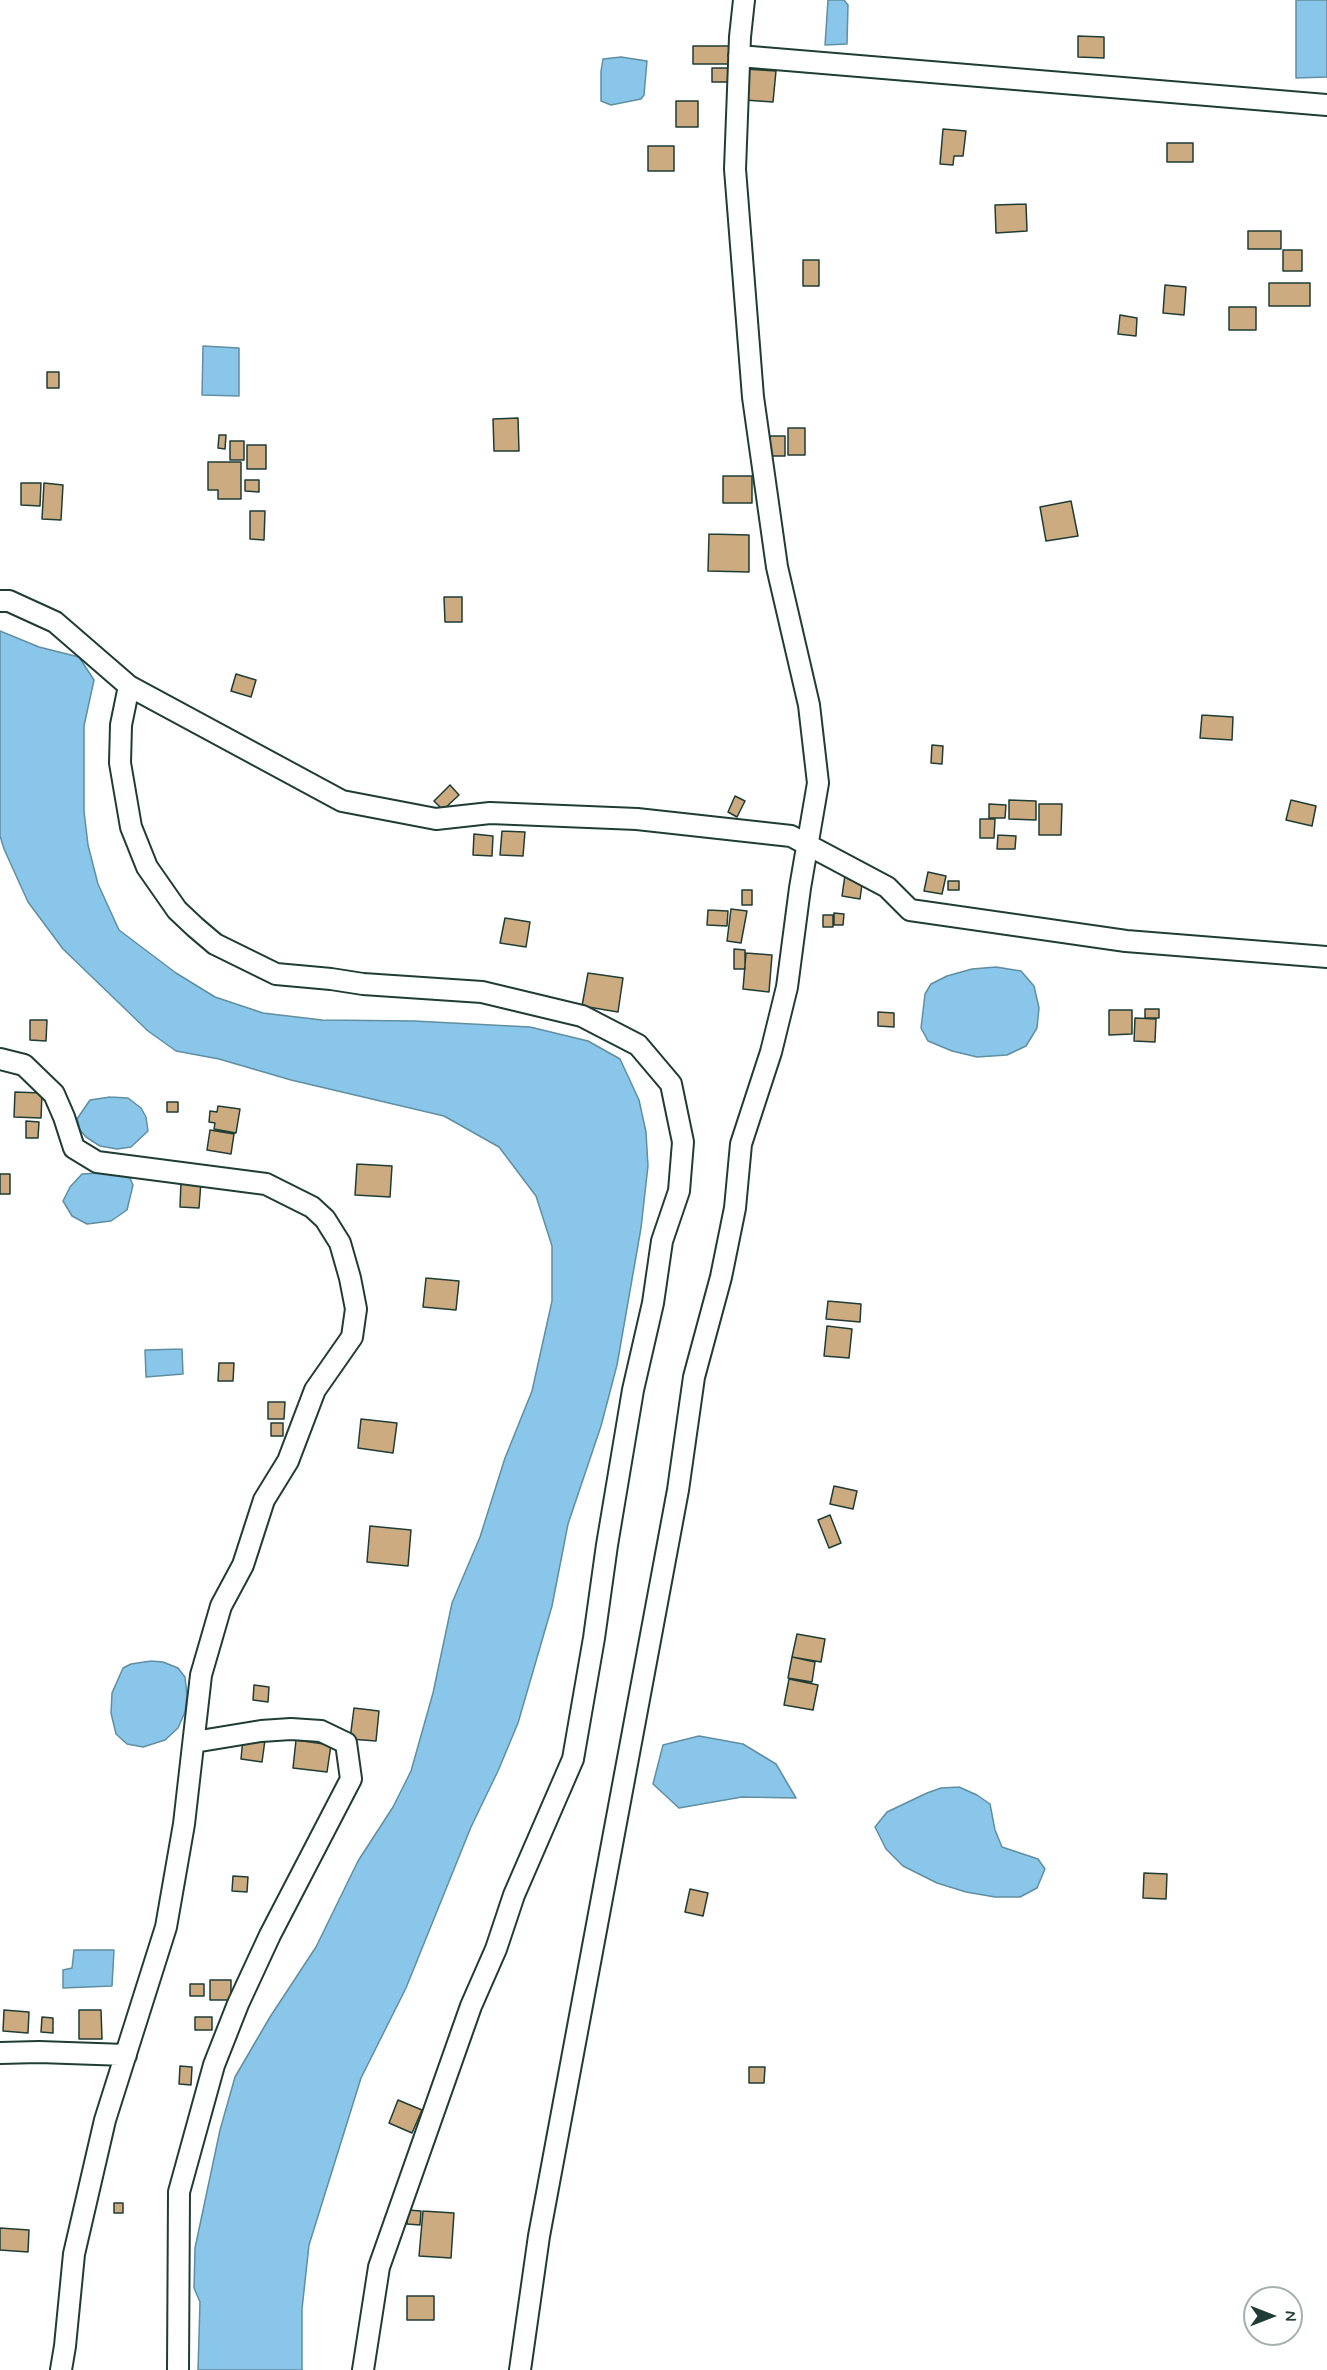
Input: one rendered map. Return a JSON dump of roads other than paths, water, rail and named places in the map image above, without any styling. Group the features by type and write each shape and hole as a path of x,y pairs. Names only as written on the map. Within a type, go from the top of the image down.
{"street":[{"path":"520,2370 539,2236 678,1490 694,1377 721,1277 735,1208 741,1144 771,1052 787,987 800,888 819,783 809,705 777,567 753,397 735,169 739,56 744,0"},
{"path":"739,56 1327,105"},
{"path":"0,600 9,601 55,622 129,686 342,801 436,819 490,813 637,819 791,836 887,887 910,910 1126,941 1327,957"},
{"path":"129,686 121,725 120,763 131,827 147,867 164,892 177,910 215,944 276,974 363,984 482,992 582,1016 638,1045 671,1084 683,1142 679,1191 662,1241 653,1303 633,1390 573,1759 514,1895 496,1949 471,2006 382,2256 363,2370"},
{"path":"0,1059 24,1065 54,1094 74,1148 97,1162 266,1184 312,1207 325,1219 340,1243 356,1309 352,1337 315,1390 288,1461 264,1500 243,1565 221,1606 201,1675 184,1824 166,1927 105,2120 74,2254 61,2370"},
{"path":"178,2370 180,2192 214,2065 237,2004 351,1779 346,1743 321,1731 291,1729 261,1731 194,1742"},
{"path":"0,2053 126,2055"}],"water":[{"path":"828,0 844,0 848,5 847,44 825,45"},
{"path":"1296,0 1327,0 1327,77 1296,78"},
{"path":"621,57 647,61 644,95 641,99 611,105 601,101 603,59"},
{"path":"203,346 239,348 239,396 202,395"},
{"path":"0,631 39,647 79,657 94,680 84,726 84,811 88,845 98,884 119,930 176,973 215,997 263,1013 322,1020 414,1021 530,1027 588,1041 620,1059 639,1100 646,1132 648,1166 641,1228 617,1365 601,1426 568,1524 552,1606 518,1723 471,1827 406,1988 361,2078 309,2245 302,2309 302,2370 198,2370 200,2302 194,2288 195,2248 220,2130 235,2077 270,2017 316,1947 358,1861 393,1807 411,1771 433,1693 452,1603 480,1537 505,1458 532,1391 552,1301 552,1246 536,1196 499,1147 444,1116 291,1080 219,1059 176,1051 148,1031 63,949 28,902 0,836"},
{"path":"996,967 1021,971 1034,986 1039,1008 1037,1028 1026,1046 1007,1055 977,1057 952,1051 928,1041 921,1028 925,994 931,984 947,976 972,969"},
{"path":"110,1097 128,1098 141,1108 146,1117 148,1131 131,1147 117,1149 100,1146 80,1130 77,1119 90,1100"},
{"path":"115,1172 130,1178 133,1185 127,1210 111,1221 87,1224 72,1216 63,1201 70,1187 82,1174"},
{"path":"182,1349 183,1374 146,1377 145,1350"},
{"path":"163,1662 178,1668 185,1677 187,1695 185,1712 178,1728 165,1740 143,1747 127,1744 116,1734 111,1713 112,1693 123,1668 131,1664"},
{"path":"699,1736 743,1744 776,1764 796,1798 742,1797 679,1808 653,1784 663,1745"},
{"path":"959,1787 990,1804 995,1830 1002,1847 1038,1859 1045,1869 1037,1888 1020,1897 995,1897 966,1892 937,1883 903,1866 886,1849 875,1827 887,1812 941,1788"},
{"path":"74,1950 114,1950 112,1986 63,1988 63,1970 72,1968"}]}
